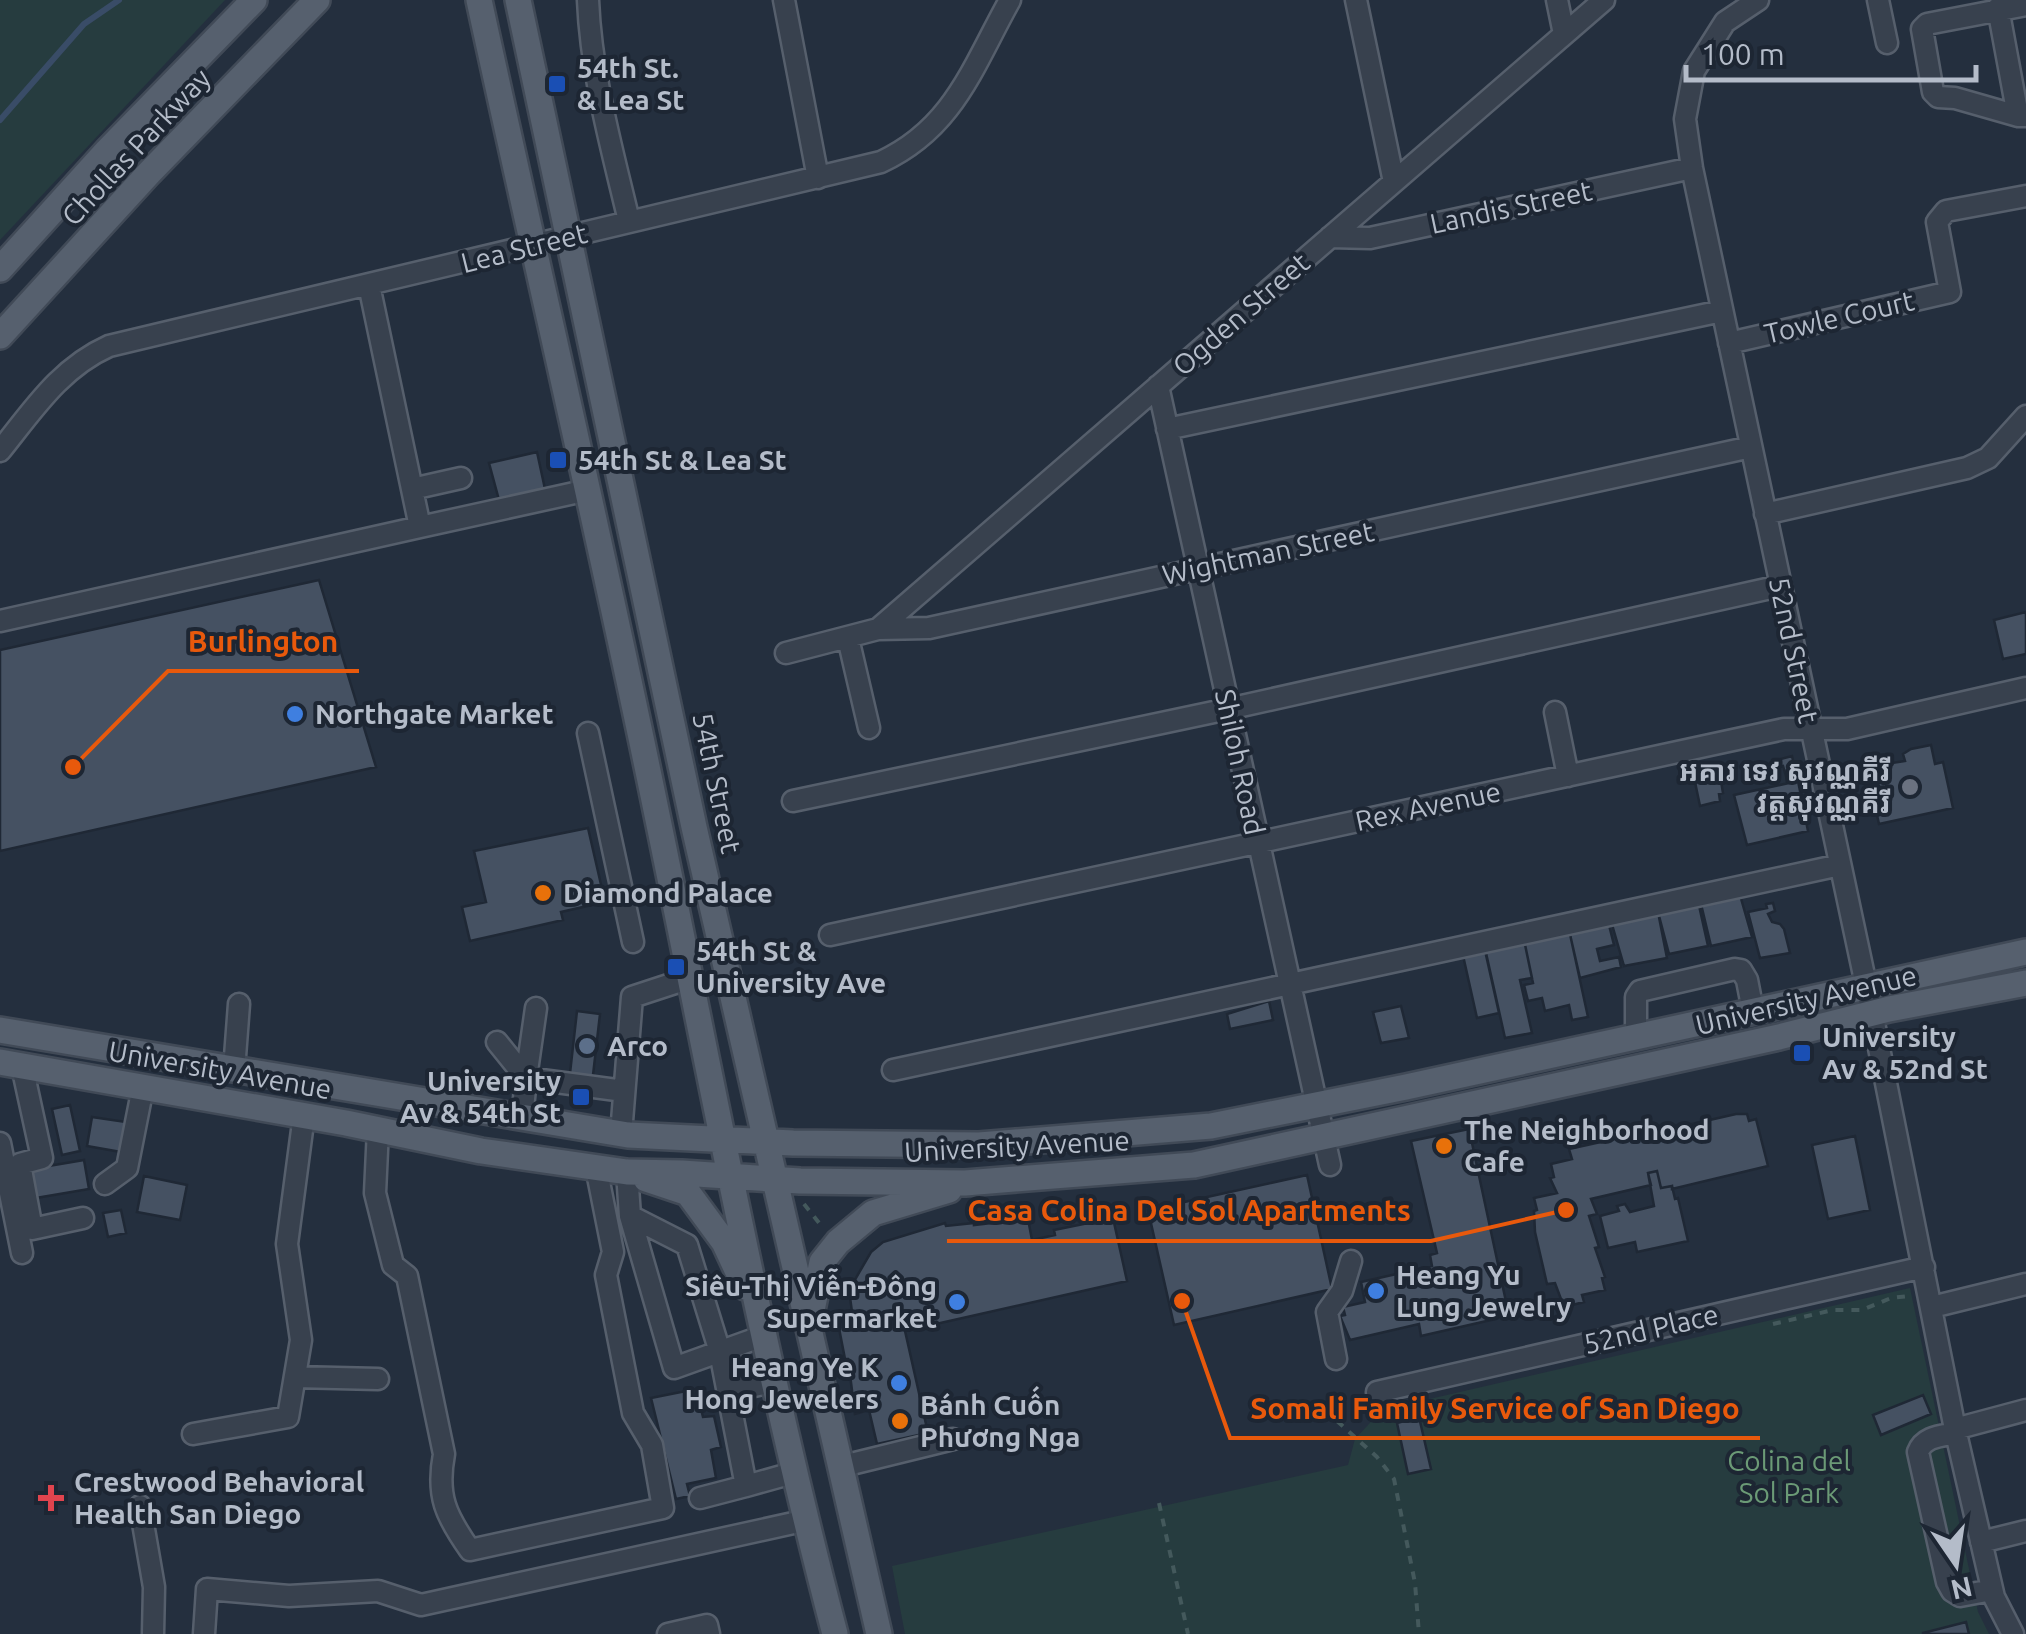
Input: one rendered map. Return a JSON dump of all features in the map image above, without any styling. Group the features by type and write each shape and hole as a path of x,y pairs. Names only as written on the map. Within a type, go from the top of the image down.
{"main road":[{"name":"Chollas Parkway","path":"0,269 108,150 254,0"},
{"name":"Chollas Parkway","path":"0,336 317,0"},
{"path":"479,0 638,722 731,1176 836,1634"},
{"name":"54th Street","path":"518,0 685,781 878,1634"},
{"path":"638,722 657,731 685,781"},
{"name":"University Avenue","path":"0,1030 621,1134 769,1142 979,1145 1211,1126 2026,952"},
{"name":"University Avenue","path":"11,1064 304,1115 481,1151 627,1172 777,1180 965,1183 1194,1165 1872,1013 2026,983"},
{"path":"627,1172 688,1194 724,1242 766,1335"},
{"path":"810,1330 822,1262 838,1242 873,1213 941,1194 965,1183"}],"street":[{"path":"588,0 598,85 629,221"},
{"path":"784,0 818,178"},
{"name":"Lea Street","path":"0,452 64,374 86,356 110,346 882,162 909,148 946,115 1010,0"},
{"path":"1356,0 1394,182"},
{"path":"1557,0 1564,34"},
{"name":"Ogden Street","path":"878,629 1604,0"},
{"name":"52nd Street","path":"1758,0 1725,22 1694,72 1685,119 1692,168 1924,1267 1924,1302 1992,1590 2013,1634"},
{"path":"1878,0 1887,43"},
{"path":"1998,8 2022,116 1938,97 1933,92 1922,29 1927,24 1998,8 2026,4"},
{"name":"Landis Street","path":"1330,237 1370,238 1692,168"},
{"name":"Towle Court","path":"1728,343 1950,292 1937,222 1941,215 2026,196"},
{"path":"369,284 420,527"},
{"path":"1167,429 1722,310"},
{"name":"Shiloh Road","path":"1158,386 1330,1165"},
{"path":"1765,514 1967,468 1988,458 2026,416"},
{"name":"Wightman Street","path":"786,653 878,629 929,628 1751,446"},
{"path":"412,489 461,478"},
{"path":"0,621 588,490"},
{"path":"793,801 1780,586"},
{"path":"848,638 869,728"},
{"name":"Rex Avenue","path":"830,935 1784,728 1847,729 2026,688"},
{"path":"1555,712 1568,776"},
{"path":"588,733 633,942"},
{"path":"893,1070 1840,865"},
{"path":"1636,1037 1636,997 1640,991 1735,969 1741,970 1747,980 1753,1011"},
{"path":"621,1134 632,996 690,978"},
{"path":"234,1070 239,1004"},
{"path":"522,1119 536,1008"},
{"path":"497,1042 526,1078 624,1091"},
{"path":"11,1064 42,1158 20,1164 32,1229 84,1218"},
{"path":"105,1184 127,1168 143,1087"},
{"path":"193,1434 288,1417 301,1340 287,1244 304,1115"},
{"path":"378,1130 376,1193 393,1266 407,1276 444,1454 439,1481 449,1520 470,1550 663,1508 652,1445 633,1413 629,1396 606,1275 613,1252 596,1168"},
{"path":"0,1143 22,1253"},
{"path":"627,1172 630,1216 674,1368 766,1335"},
{"path":"630,1216 687,1245 720,1352 746,1486"},
{"path":"1336,1360 1327,1312 1342,1291 1351,1260"},
{"name":"52nd Place","path":"1377,1392 1924,1267"},
{"path":"1924,1302 2026,1284"},
{"path":"294,1378 378,1378"},
{"path":"728,1392 776,1381"},
{"path":"1992,1590 1960,1596 1952,1592 1918,1452 1920,1445 1930,1438 2026,1410"},
{"path":"839,1467 952,1439"},
{"path":"700,1498 796,1472"},
{"path":"140,1506 154,1587 153,1634"},
{"path":"204,1634 207,1589 289,1596 378,1591 421,1605 807,1520"},
{"path":"1981,1542 2026,1531"},
{"path":"668,1634 708,1630"}],"path":[{"path":"803,1203 829,1236"},
{"path":"1768,1325 1833,1310 1862,1310 1901,1296 1924,1302"},
{"path":"1337,1420 1377,1457 1394,1479 1415,1583 1420,1634"},
{"path":"1159,1503 1188,1634"}],"green space":[{"path":"0,0 225,0 0,240"},
{"name":"Colina del Sol Park","path":"1910,1288 1978,1612 1989,1634 905,1634 892,1566 1348,1465 1355,1439 1382,1410"}],"building":[{"path":"537,452 545,489 499,500 489,463"},
{"path":"319,580 376,767 0,851 0,650"},
{"path":"2026,612 2026,654 2003,659 1994,620"},
{"name":"អគារ ទេវ សុវណ្ណគីរី វត្តសុវណ្ណគីរី","path":"1931,745 1935,764 1943,762 1953,808 1879,824 1866,767 1905,761 1903,754 1911,749"},
{"path":"1792,756 1796,774 1786,776 1777,760"},
{"path":"1715,777 1716,782 1721,781 1720,801 1700,806 1695,782"},
{"path":"1798,781 1808,831 1747,845 1734,795"},
{"name":"Diamond Palace","path":"588,828 605,902 561,912 563,920 470,941 462,907 486,902 474,851"},
{"path":"1740,895 1752,937 1711,946 1701,904"},
{"path":"1698,901 1708,946 1669,954 1658,912"},
{"path":"1773,903 1775,911 1768,914 1772,922 1784,929 1790,953 1760,958 1748,912"},
{"path":"1658,912 1667,958 1624,966 1611,921"},
{"path":"1603,922 1604,926 1609,925 1614,945 1597,949 1600,961 1619,957 1621,967 1580,978 1569,930"},
{"path":"1568,925 1588,1017 1572,1020 1569,1005 1545,1011 1542,998 1528,1001 1524,985 1533,983 1523,935"},
{"path":"1523,935 1532,978 1520,980 1532,1033 1505,1038 1484,944"},
{"path":"1484,946 1499,1013 1477,1018 1462,951"},
{"path":"1269,1001 1273,1020 1230,1029 1227,1014"},
{"path":"1401,1006 1409,1038 1381,1043 1373,1012"},
{"path":"577,1011 600,1014 592,1084 569,1082"},
{"path":"70,1105 80,1151 62,1155 52,1109"},
{"path":"1747,1114 1749,1121 1756,1119 1768,1166 1672,1189 1661,1188 1657,1171 1648,1173 1651,1185 1591,1199 1597,1214 1589,1216 1599,1247 1595,1248 1605,1277 1605,1290 1582,1295 1584,1302 1564,1307 1555,1283 1547,1284 1535,1232 1534,1198 1557,1193 1550,1178 1554,1177 1551,1164 1572,1159 1569,1149 1655,1130 1656,1136 1662,1135 1670,1129"},
{"path":"92,1117 126,1122 121,1152 87,1146"},
{"path":"1469,1129 1508,1311 1490,1315 1491,1320 1421,1336 1419,1324 1350,1340 1340,1316 1345,1315 1343,1307 1365,1302 1361,1282 1432,1266 1430,1255 1437,1253 1411,1141"},
{"path":"1855,1136 1870,1210 1828,1219 1812,1145"},
{"path":"84,1160 89,1189 30,1199 25,1170"},
{"path":"1657,1171 1661,1188 1672,1186 1675,1199 1678,1198 1688,1241 1637,1252 1635,1242 1608,1248 1600,1216 1619,1211 1617,1206 1625,1204 1630,1212 1654,1206 1648,1173"},
{"path":"1307,1175 1332,1289 1174,1325 1148,1210"},
{"path":"144,1176 187,1185 180,1220 137,1212"},
{"path":"121,1210 126,1233 108,1237 103,1213"},
{"path":"1113,1218 1127,1281 905,1331 928,1433 877,1444 869,1410 855,1414 848,1359 838,1323 853,1319 849,1290 871,1252 883,1242 945,1223 974,1225 1028,1219 1032,1240 1055,1235 1054,1230"},
{"path":"696,1389 703,1417 714,1416 721,1447 711,1450 716,1478 687,1484 690,1496 676,1499 651,1398"},
{"path":"1923,1395 1931,1414 1881,1435 1873,1415"},
{"path":"1419,1417 1431,1469 1408,1474 1397,1423"},
{"path":"1966,1622 1969,1634 1923,1634 1923,1633"}],"waterway":[{"path":"0,120 84,24 119,0"}],"place":[{"name":"54th St. & Lea St","path":"557,84"},
{"name":"54th St & Lea St","path":"558,460"},
{"name":"Northgate Market","path":"295,714"},
{"name":"Burlington","path":"73,767"},
{"name":"អគារ ទេវ សុវណ្ណគីរី វត្តសុវណ្ណគីរី","path":"1910,787"},
{"name":"Diamond Palace","path":"543,893"},
{"name":"54th St & University Ave","path":"676,967"},
{"name":"Arco","path":"587,1046"},
{"name":"University Av & 52nd St","path":"1802,1053"},
{"name":"University Av & 54th St","path":"581,1097"},
{"name":"The Neighborhood Cafe","path":"1444,1146"},
{"name":"Casa Colina Del Sol Apartments","path":"1566,1210"},
{"name":"Heang Yu Lung Jewelry","path":"1376,1291"},
{"name":"Somali Family Service of San Diego","path":"1182,1301"},
{"name":"Siêu-Thị Viễn-Đông Supermarket","path":"957,1302"},
{"name":"Heang Ye K Hong Jewelers","path":"899,1383"},
{"name":"Bánh Cuốn Phương Nga","path":"900,1421"},
{"name":"Crestwood Behavioral Health San Diego","path":"51,1498"}]}
